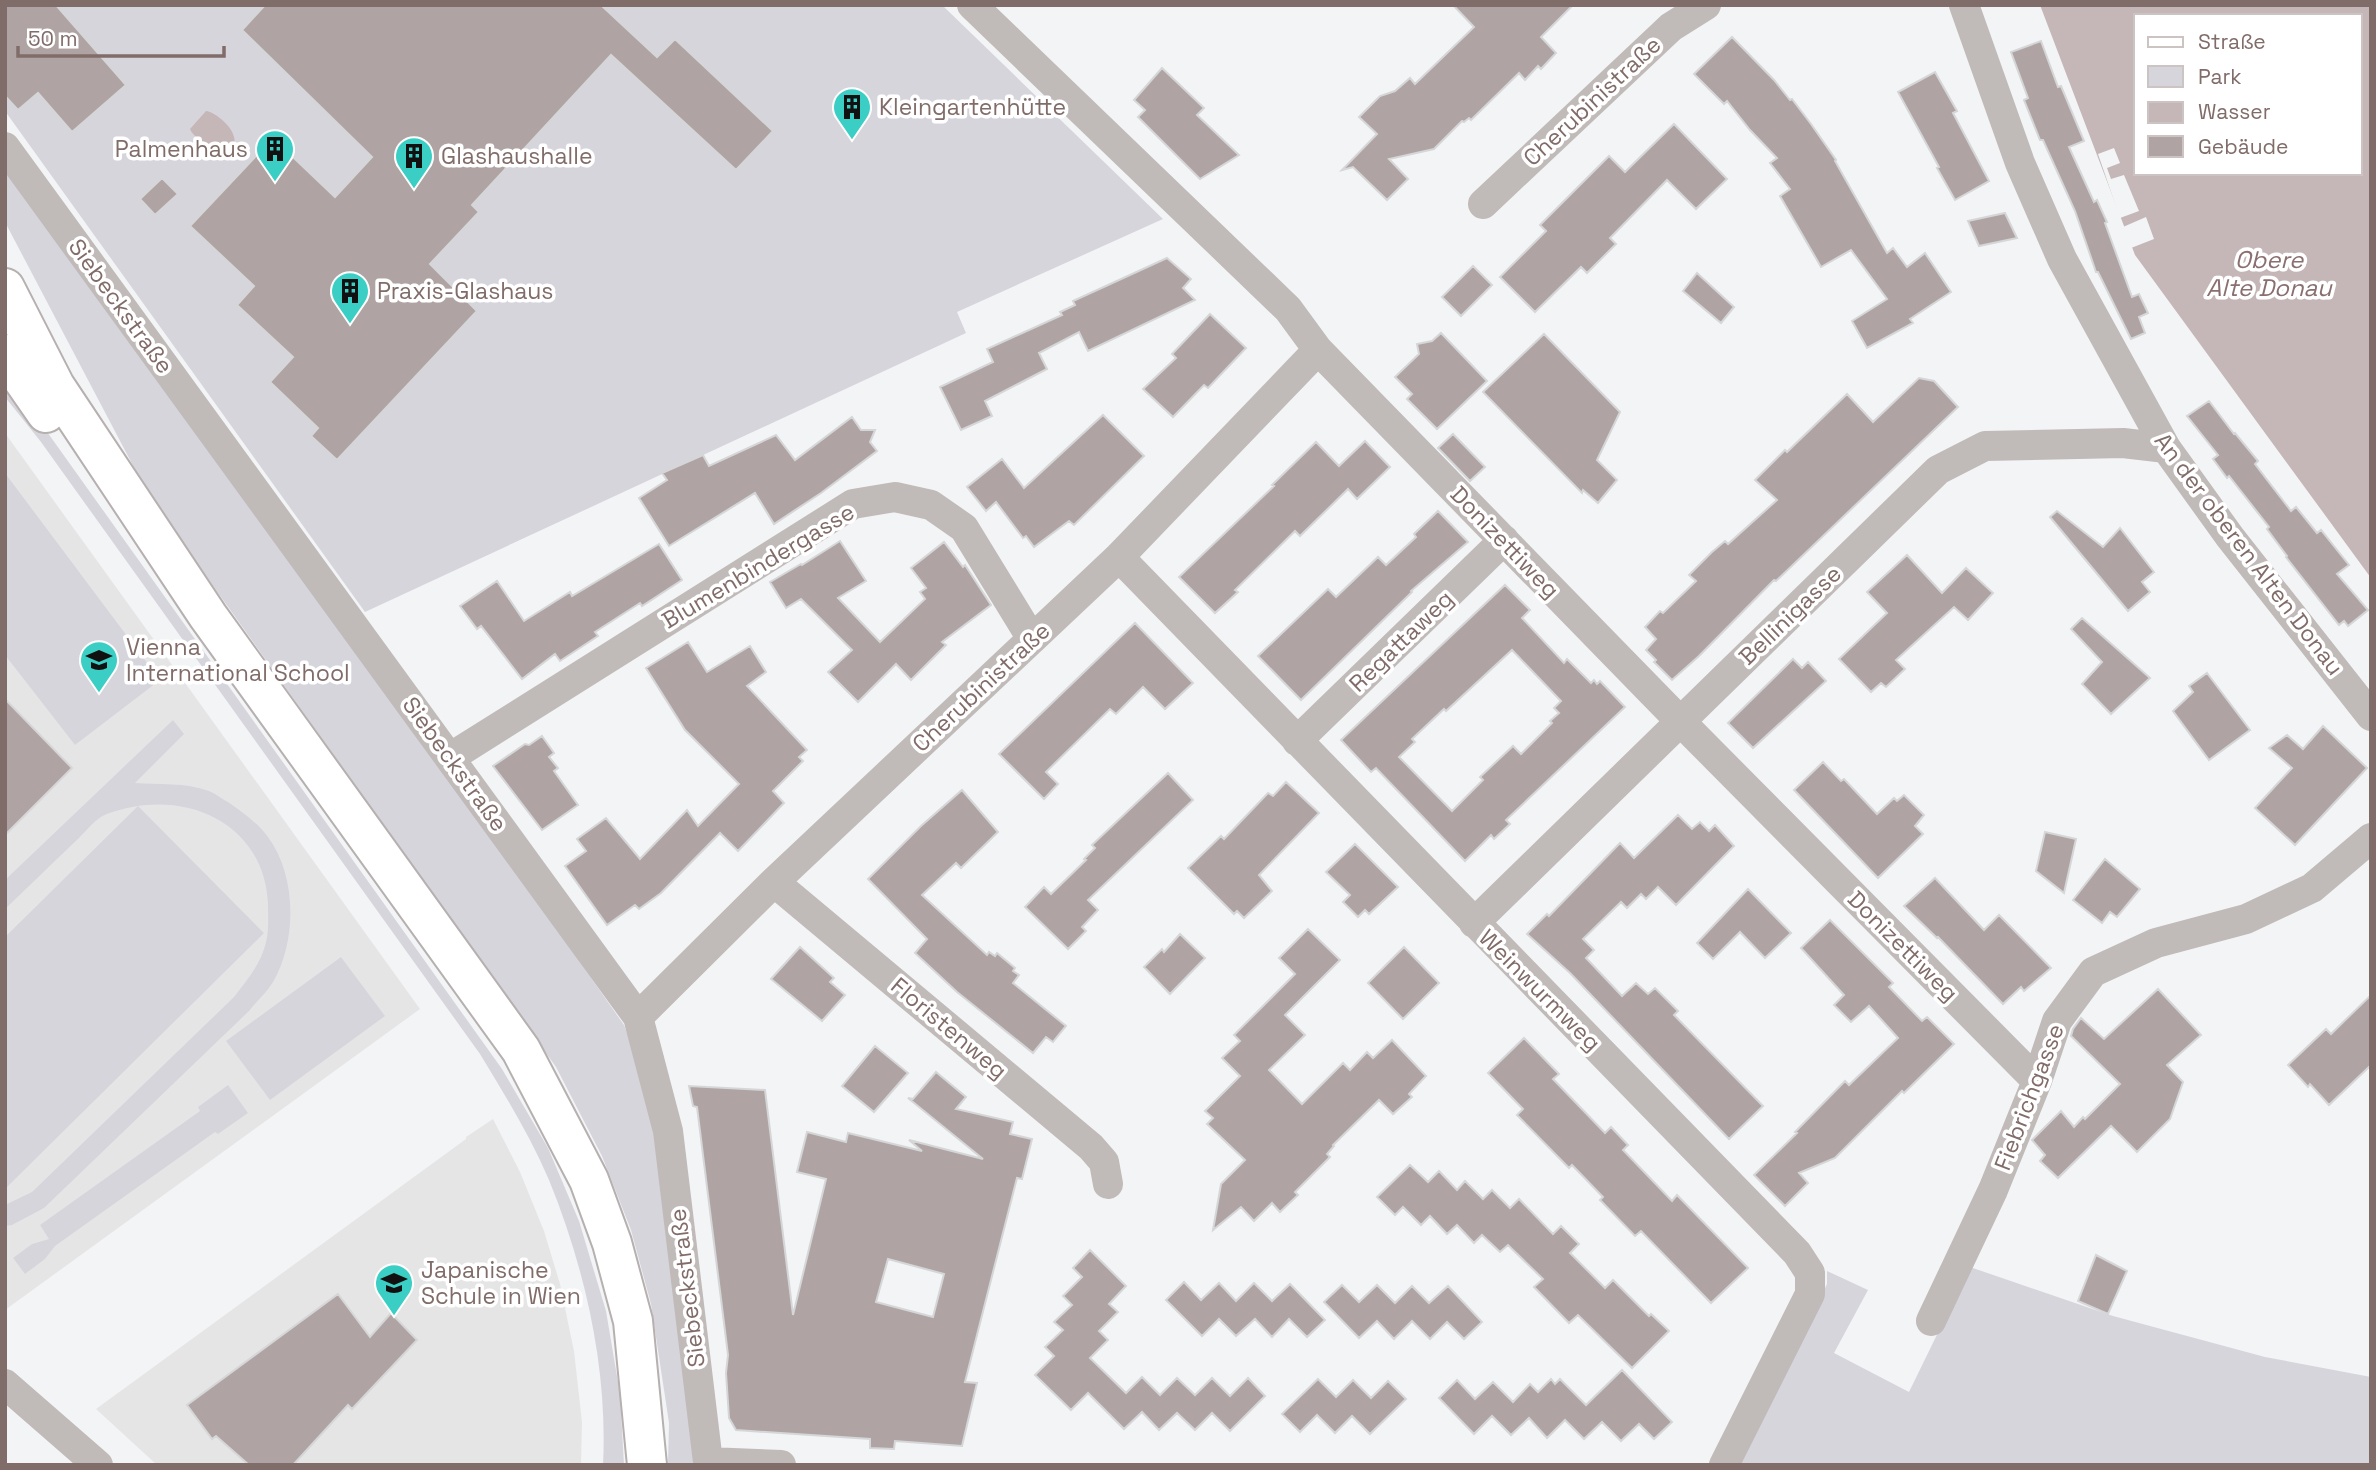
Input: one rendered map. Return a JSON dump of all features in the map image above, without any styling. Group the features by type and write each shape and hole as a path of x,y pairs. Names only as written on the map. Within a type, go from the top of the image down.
{"main road":[{"path":"5,288 55,386 208,616 521,1050 589,1180 612,1243 633,1321 640,1455"},
{"path":"5,354 508,1062 572,1184 597,1251 618,1325 640,1455"}],"street":[{"name":"Donizettiweg","path":"972,5 1287,309 1318,350 1679,721 2037,1081"},
{"name":"Cherubinistraße","path":"1483,204 1671,26 1706,5"},
{"name":"An der oberen Alten Donau","path":"1964,5 2020,163 2062,259 2166,448 2230,537 2371,716"},
{"name":"Siebeckstraße","path":"5,147 638,1017 668,1131 708,1462 781,1465"},
{"name":"Cherubinistraße","path":"638,1017 774,882 1119,557 1318,350"},
{"name":"Bellinigasse","path":"1474,923 1938,470 1985,446 2123,443 2166,448"},
{"name":"Blumenbindergasse","path":"451,757 853,504 895,497 931,505 964,528 1032,639"},
{"name":"Regattaweg","path":"1297,741 1504,540"},
{"name":"Weinwurmweg","path":"1119,557 1797,1253 1810,1273 1810,1294 1724,1465"},
{"name":"Fiebrichgasse","path":"1931,1321 1993,1190 2037,1081 2057,1021 2093,972 2156,943 2246,919 2312,888 2371,838"},
{"name":"Floristenweg","path":"774,882 1091,1147 1104,1162 1108,1184"},
{"path":"5,1384 98,1465"}],"shaded area":[{"name":"Vienna International School","path":"5,433 420,1009 5,1310"},
{"name":"Japanische Schule in Wien","path":"493,1119 520,1172 544,1231 560,1284 574,1351 582,1422 581,1465 157,1465 96,1409 466,1137"}],"green space":[{"path":"5,5 942,5 1163,219 957,312 966,333 365,612 5,111"},
{"path":"5,166 441,764 624,1025 641,1070 658,1130 695,1460 691,1465 668,1465 669,1423 651,1304 631,1230 602,1156 556,1067 216,590 139,477 5,222"},
{"path":"5,373 502,1069 548,1148 579,1221 606,1311 620,1394 624,1465 603,1465 602,1392 598,1356 583,1284 549,1180 517,1116 480,1054 41,442 5,397"},
{"path":"5,473 160,680 75,745 5,655"},
{"path":"173,720 184,734 135,783 182,785 209,791 255,822 268,837 278,853 289,889 290,928 281,966 271,986 249,1011 44,1208 5,1226 5,1205 32,1192 234,997 264,950 268,933 268,905 263,876 252,851 235,831 214,817 189,808 163,804 135,806 103,816 5,909 5,880"},
{"path":"138,806 264,933 5,1189 5,937"},
{"path":"341,957 385,1016 270,1100 226,1041"},
{"path":"228,1085 248,1113 218,1134 215,1132 55,1246 45,1259 25,1274 13,1258 32,1244 49,1239 40,1225 200,1111 198,1107"},
{"path":"1970,1267 2113,1316 2265,1357 2371,1377 2371,1465 1739,1465 1827,1284 1827,1271 1868,1290 1834,1353 1909,1392"}],"water":[{"name":"Obere Alte Donau","path":"2040,5 2371,5 2371,578 2135,255"},
{"path":"206,111 223,120 233,133 235,142 231,159 225,157 223,149 199,139 192,133 190,129"}],"pier":[{"path":"2114,148 2120,163 2107,168 2111,179 2124,175 2139,211 2120,218 2098,154"},
{"path":"2146,217 2154,239 2131,248 2123,227"}],"building":[{"path":"5,5 56,5 126,85 72,132 38,93 18,110 5,96"},
{"path":"265,5 601,5 657,57 675,39 773,131 736,170 611,55 472,205 479,212 430,264 477,311 337,460 311,436 318,428 270,382 293,357 237,305 254,286 190,226 273,138 335,197 372,157 242,30"},
{"path":"1453,5 1573,5 1541,37 1556,53 1541,69 1538,66 1525,80 1519,73 1471,120 1469,118 1462,121 1434,149 1389,159 1408,179 1387,200 1353,167 1342,170 1377,134 1359,117 1380,96 1395,91 1410,78 1415,84 1474,27"},
{"path":"1732,37 1790,100 1792,99 1811,124 1836,160 1887,253 1893,248 1907,267 1925,253 1951,292 1910,319 1913,323 1867,348 1852,321 1887,299 1851,250 1821,267 1780,196 1790,189 1770,163 1777,158 1727,101 1724,104 1694,74"},
{"path":"2041,41 2058,87 2061,86 2084,141 2069,147 2094,202 2097,200 2107,222 2105,223 2132,297 2139,294 2148,313 2139,317 2145,333 2131,339 2096,272 2075,211 2043,140 2040,140 2024,100 2028,98 2011,52"},
{"path":"1162,68 1204,108 1197,115 1239,155 1200,179 1138,117 1145,110 1134,100"},
{"path":"1935,72 1957,111 1953,113 1989,181 1955,200 1898,92"},
{"path":"1674,124 1727,179 1696,209 1667,180 1610,238 1616,244 1587,273 1581,267 1535,312 1500,277 1546,231 1540,225 1609,156 1625,172"},
{"path":"162,178 178,194 155,215 140,199"},
{"path":"2005,213 2017,238 1979,246 1968,221"},
{"path":"1167,258 1191,279 1183,288 1195,300 1088,351 1079,332 1039,353 1047,369 985,401 992,416 961,430 940,387 993,362 987,349 1062,315 1060,312 1075,305 1073,301"},
{"path":"1473,266 1492,285 1461,316 1442,297"},
{"path":"1697,273 1734,307 1721,323 1683,291"},
{"path":"1210,314 1246,348 1208,388 1204,385 1173,417 1143,389 1176,358 1172,354"},
{"path":"1441,333 1487,381 1437,429 1407,399 1412,394 1395,377 1419,354 1417,344 1432,341"},
{"path":"1544,334 1620,412 1597,460 1617,480 1598,503 1583,490 1582,493 1483,392"},
{"path":"1919,378 1934,381 1958,407 1672,680 1646,650 1656,639 1645,627 1696,581 1689,575 1712,552 1725,541 1728,544 1777,500 1755,480 1847,394 1873,422"},
{"path":"2209,401 2258,461 2255,464 2291,511 2296,507 2317,533 2321,530 2349,565 2337,574 2368,610 2348,626 2344,621 2339,625 2286,557 2267,529 2269,527 2213,459 2218,455 2187,416"},
{"path":"1103,415 1144,456 1074,525 1069,521 1034,547 1026,536 1023,538 996,502 986,511 967,487 1002,459 1024,488"},
{"path":"852,417 861,430 875,430 870,442 877,451 774,524 755,493 669,546 639,498 667,480 662,473 703,455 709,466 776,435 795,460"},
{"path":"1453,434 1485,467 1470,481 1438,448"},
{"path":"1365,441 1390,467 1357,499 1348,489 1300,536 1295,531 1215,613 1179,577 1316,442 1339,466"},
{"path":"1438,511 1468,542 1411,591 1301,700 1258,656 1328,589 1336,597 1378,557 1386,565 1416,537 1414,534"},
{"path":"2057,511 2103,547 2120,528 2154,572 2142,582 2150,592 2128,611 2050,517"},
{"path":"840,541 866,581 838,598 880,642 925,599 920,592 926,588 911,568 944,542 963,567 965,565 991,605 942,642 946,645 911,680 896,664 858,702 828,672 852,650 801,599 786,608 770,582"},
{"path":"659,544 682,580 595,632 598,636 560,661 555,654 522,679 481,626 477,629 460,606 497,581 524,621 570,592 572,596"},
{"path":"1907,555 1942,593 1966,568 1993,593 1968,620 1954,607 1896,660 1905,669 1886,687 1881,683 1871,692 1839,659 1887,613 1867,592"},
{"path":"1505,585 1530,610 1522,618 1564,663 1567,659 1591,683 1594,680 1597,684 1600,681 1625,707 1506,820 1510,824 1494,839 1491,835 1465,861 1376,768 1371,772 1341,740","holes":["1512,650 1561,701 1554,708 1559,713 1550,721 1552,723 1521,754 1513,746 1480,777 1483,780 1452,811 1399,757 1415,742 1412,739"]},
{"path":"2082,618 2150,678 2111,714 2082,684 2102,662 2071,629"},
{"path":"1135,623 1193,683 1165,709 1143,687 1116,714 1110,709 1046,772 1058,784 1044,799 999,754"},
{"path":"688,642 707,672 750,646 766,672 747,686 807,750 799,757 803,761 773,791 784,803 738,851 720,833 661,893 639,909 635,905 607,925 565,866 586,851 577,839 606,818 640,859 687,810 698,826 739,784 685,730 646,668"},
{"path":"1793,659 1802,668 1808,662 1826,681 1753,748 1728,723"},
{"path":"2207,673 2250,730 2209,760 2173,711 2193,692 2189,686"},
{"path":"5,699 72,768 5,835"},
{"path":"2323,726 2367,768 2295,845 2255,808 2292,768 2269,748 2287,735 2303,749"},
{"path":"542,736 554,753 549,757 558,768 554,771 578,805 542,830 493,766"},
{"path":"1823,762 1841,781 1844,779 1877,814 1894,798 1897,801 1904,795 1924,815 1915,826 1923,834 1878,878 1794,790"},
{"path":"1168,773 1193,800 1088,900 1098,910 1082,927 1086,931 1068,949 1025,907 1044,887 1051,894 1086,860 1084,859 1095,848 1092,845"},
{"path":"1286,782 1319,813 1259,875 1272,891 1244,918 1237,911 1234,914 1188,868 1221,836 1224,839 1268,793 1273,796"},
{"path":"962,790 998,832 961,868 956,863 922,895 987,955 989,952 995,956 997,953 1015,968 1013,971 1019,975 1013,983 1066,1026 1053,1042 1046,1037 1033,1053 957,992 915,953 927,939 868,879"},
{"path":"1678,815 1692,829 1700,822 1709,831 1715,825 1734,846 1676,905 1658,887 1646,899 1641,894 1627,908 1621,902 1583,939 1594,950 1586,958 1622,996 1636,983 1648,994 1655,988 1678,1011 1674,1015 1763,1106 1729,1139 1570,973 1527,934 1547,914 1549,916 1620,843 1634,858"},
{"path":"2045,832 2076,839 2064,893 2036,871"},
{"path":"1355,844 1398,887 1369,914 1365,910 1358,917 1343,902 1350,895 1326,872"},
{"path":"2105,859 2140,889 2117,917 2110,912 2102,923 2073,900"},
{"path":"1935,878 1984,930 1999,915 2051,968 2024,991 2021,987 2003,1004 1904,906"},
{"path":"1748,889 1791,933 1765,958 1740,932 1713,959 1697,943"},
{"path":"1830,920 1893,983 1889,987 1922,1021 1927,1017 1954,1044 1835,1158 1799,1173 1808,1183 1785,1206 1754,1175 1845,1081 1849,1085 1898,1038 1869,1006 1851,1022 1834,1005 1844,995 1801,948"},
{"path":"1308,929 1340,960 1285,1015 1305,1035 1269,1070 1302,1104 1343,1063 1350,1070 1367,1052 1373,1058 1392,1040 1426,1076 1409,1094 1412,1097 1393,1114 1379,1100 1333,1145 1327,1154 1330,1157 1295,1192 1298,1195 1280,1212 1272,1203 1254,1221 1241,1207 1213,1230 1221,1184 1245,1160 1207,1124 1213,1118 1205,1111 1240,1076 1222,1058 1240,1041 1234,1035 1295,974 1279,958"},
{"path":"1180,934 1205,958 1170,994 1144,967 1162,949 1164,952"},
{"path":"800,947 834,978 830,982 845,995 822,1021 771,979"},
{"path":"1404,947 1439,983 1403,1019 1368,983"},
{"path":"2158,989 2201,1035 2167,1065 2183,1082 2170,1119 2137,1152 2111,1126 2058,1178 2040,1161 2045,1155 2032,1140 2061,1111 2074,1127 2120,1084 2071,1036 2073,1029 2081,1018 2104,1039"},
{"path":"2371,995 2371,1065 2329,1105 2288,1065 2326,1029 2331,1034"},
{"path":"1524,1038 1559,1074 1553,1079 1605,1133 1611,1127 1628,1145 1623,1150 1672,1201 1677,1195 1748,1268 1711,1303 1641,1231 1635,1236 1600,1200 1603,1197 1572,1165 1569,1168 1517,1115 1523,1109 1488,1073"},
{"path":"875,1046 908,1073 874,1112 842,1086"},
{"path":"936,1072 966,1097 956,1109 1013,1122 1010,1134 1032,1139 1022,1179 1017,1178 965,1382 977,1383 962,1446 895,1441 894,1449 870,1448 870,1439 736,1430 729,1418 726,1373 728,1355 697,1107 693,1106 689,1086 765,1090 793,1315 826,1179 797,1172 807,1132 846,1142 848,1133 922,1151 909,1140 983,1159 908,1098 913,1099","holes":["888,1259 944,1274 933,1317 876,1302"]},
{"path":"1410,1165 1428,1182 1439,1171 1457,1190 1465,1181 1483,1199 1492,1190 1510,1208 1519,1199 1553,1234 1561,1226 1579,1244 1570,1253 1605,1288 1613,1280 1649,1316 1651,1314 1669,1331 1632,1368 1578,1315 1569,1323 1534,1287 1543,1279 1508,1245 1500,1252 1482,1235 1474,1243 1457,1225 1447,1234 1430,1216 1421,1225 1403,1207 1395,1215 1377,1197"},
{"path":"1090,1250 1126,1286 1109,1304 1118,1312 1099,1331 1108,1340 1090,1358 1126,1393 1142,1377 1160,1395 1177,1378 1195,1395 1212,1378 1230,1396 1248,1378 1265,1396 1230,1431 1212,1413 1195,1430 1177,1413 1159,1430 1142,1412 1124,1429 1088,1393 1071,1410 1035,1375 1054,1356 1045,1347 1063,1330 1054,1322 1072,1305 1063,1296 1082,1277 1073,1268"},
{"path":"2096,1255 2127,1271 2108,1314 2078,1301"},
{"path":"1184,1282 1201,1300 1219,1283 1236,1301 1254,1283 1272,1301 1290,1284 1325,1320 1307,1337 1289,1319 1272,1337 1255,1319 1236,1336 1219,1319 1202,1336 1166,1300"},
{"path":"1342,1285 1359,1302 1377,1285 1395,1303 1412,1286 1429,1303 1448,1286 1482,1322 1464,1339 1447,1322 1430,1339 1412,1321 1394,1339 1377,1321 1359,1338 1324,1302"},
{"path":"338,1294 370,1337 391,1313 417,1340 352,1409 348,1405 293,1465 249,1465 216,1436 212,1439 187,1405"},
{"path":"1622,1370 1672,1422 1654,1439 1639,1424 1621,1441 1602,1422 1584,1439 1565,1420 1547,1438 1529,1418 1511,1435 1492,1416 1474,1434 1439,1398 1457,1380 1475,1399 1493,1382 1513,1402 1530,1384 1538,1392 1551,1379 1555,1384 1560,1379 1586,1405"},
{"path":"1318,1379 1336,1397 1353,1380 1371,1398 1388,1381 1406,1399 1370,1434 1352,1416 1335,1433 1317,1415 1300,1432 1282,1414"}],"place":[{"name":"Kleingartenhütte","path":"852,141"},
{"name":"Palmenhaus","path":"275,183"},
{"name":"Glashaushalle","path":"414,190"},
{"name":"Praxis-Glashaus","path":"350,325"},
{"name":"Vienna International School","path":"99,694"},
{"name":"Japanische Schule in Wien","path":"394,1317"}]}
